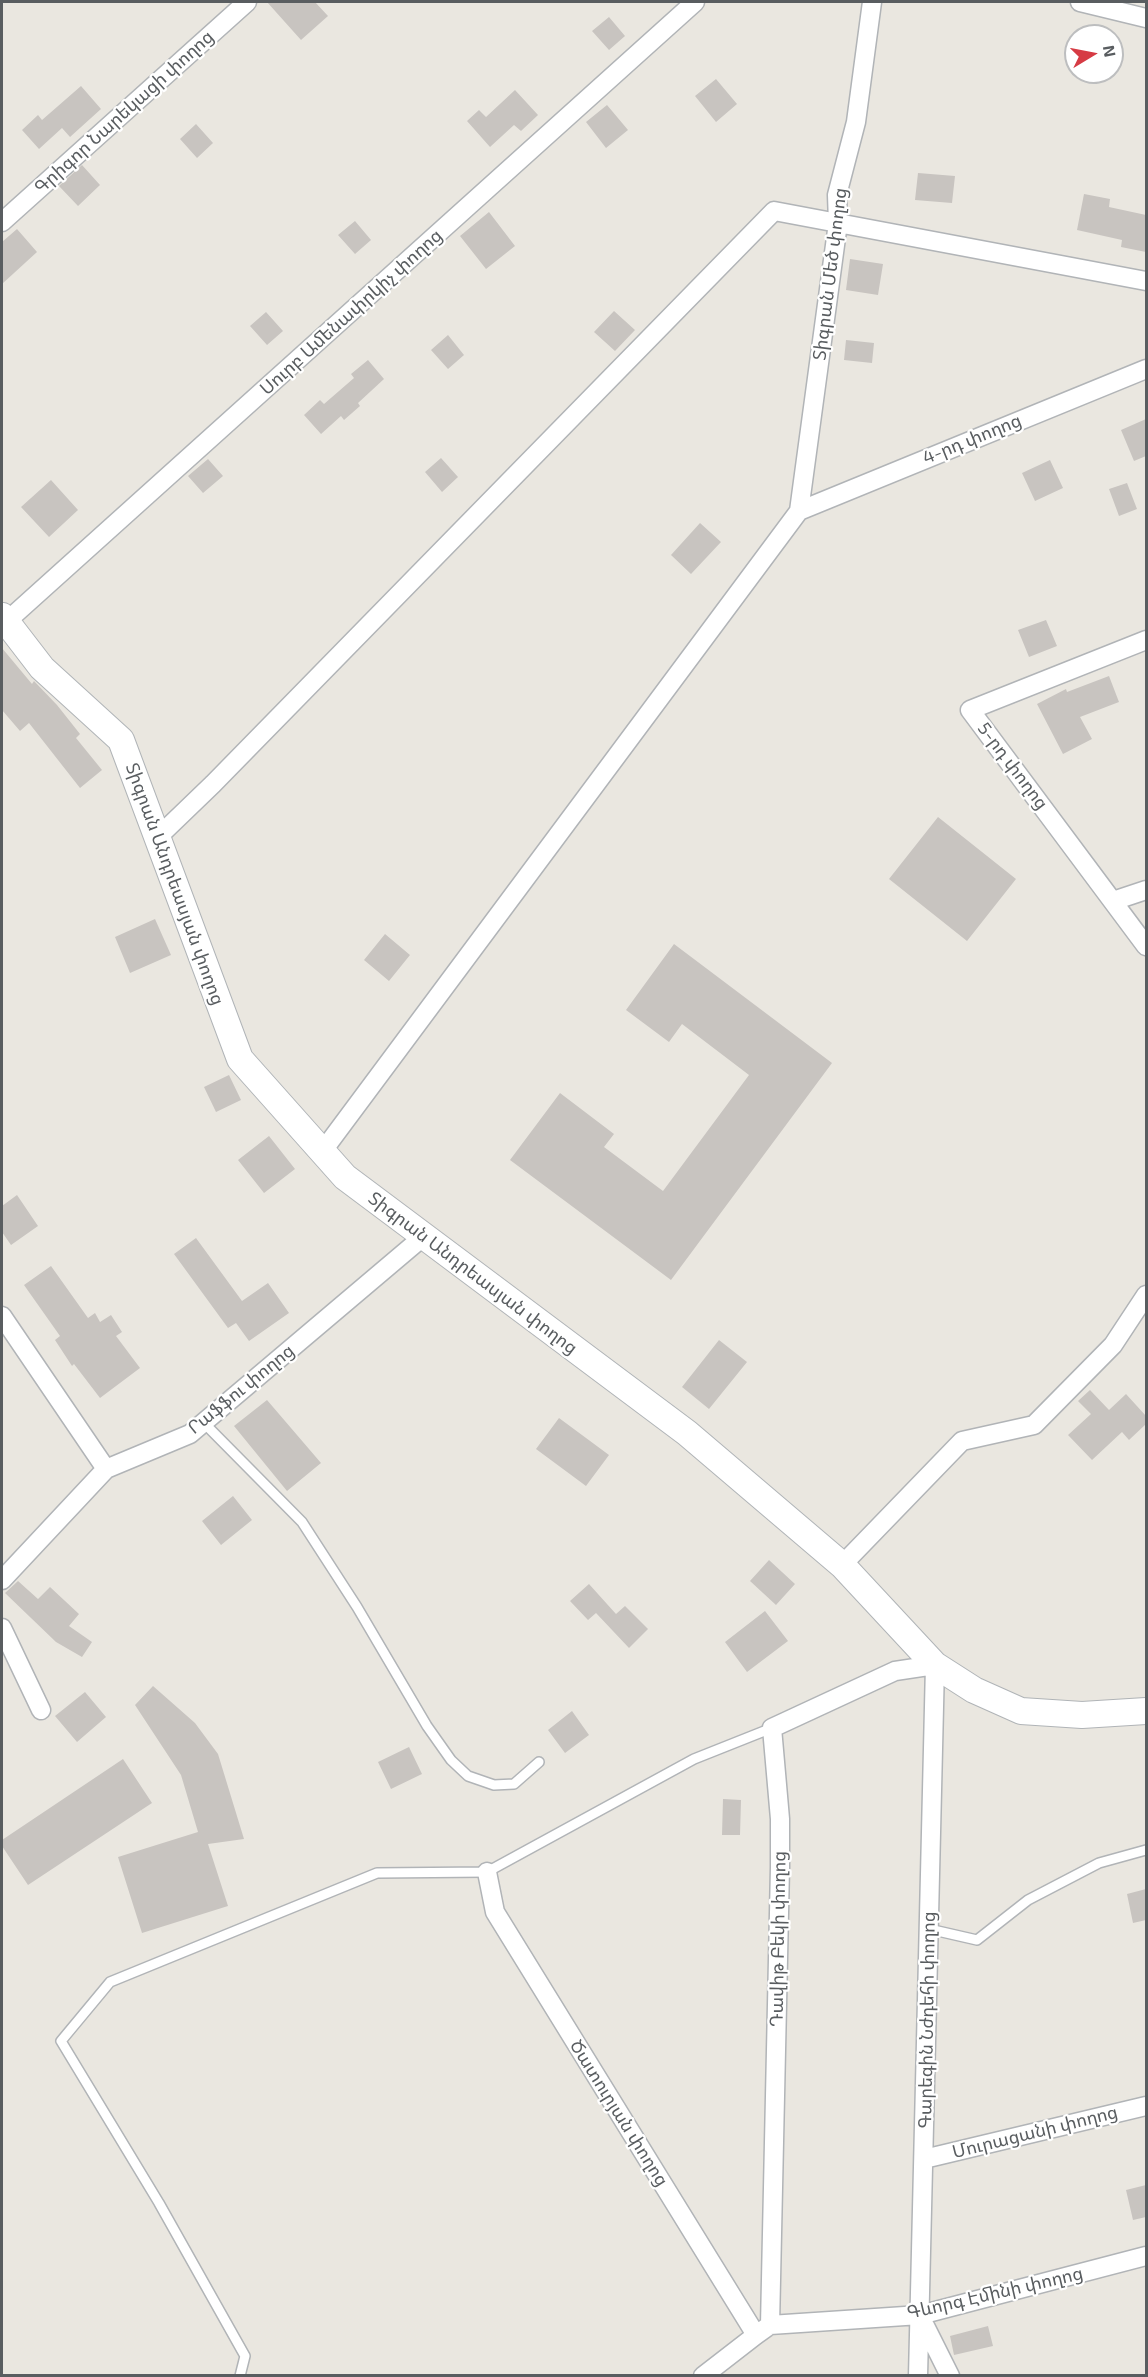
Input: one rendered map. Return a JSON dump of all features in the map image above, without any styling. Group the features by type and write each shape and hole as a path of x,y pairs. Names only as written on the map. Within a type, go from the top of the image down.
{"main road":[{"name":"Տիգրան Անդրեասյան փողոց","path":"4,619 42,668 121,740 159,836 240,1059 345,1177 687,1433 842,1565 935,1665 974,1690 1021,1710 1082,1715 1146,1711"}],"street":[{"name":"Գրիգոր Նարեկացի փողոց","path":"2,222 247,2"},
{"name":"Սուրբ Ամենափրկիչ փողոց","path":"4,619 695,2"},
{"name":"Տիգրան Մեծ փողոց","path":"799,511 838,223 837,195 856,122 872,2"},
{"path":"1080,2 1146,18"},
{"path":"159,836 213,784 774,211 1146,281"},
{"name":"4-րդ փողոց","path":"799,511 1146,369"},
{"path":"322,1152 799,511"},
{"name":"5-րդ փողոց","path":"1146,640 970,710 1146,946"},
{"path":"1113,902 1146,890"},
{"name":"Րաֆֆու փողոց","path":"2,1580 106,1469 190,1434 424,1236"},
{"path":"842,1565 962,1441 1034,1425 1113,1345 1146,1295"},
{"path":"2,1316 106,1469"},
{"path":"2,1628 41,1710"},
{"path":"772,1728 895,1671 935,1665"},
{"name":"Գարեգին Նժդեհի փողոց","path":"918,2376 935,1665"},
{"name":"Դավիթ Բեկի փողոց","path":"763,2330 780,1867 780,1819 772,1728"},
{"name":"Ծատուրյան փողոց","path":"487,1872 495,1911 763,2330"},
{"name":"Մուրացանի փողոց","path":"924,2159 1146,2106"},
{"name":"Գևորգ Էմինի փողոց","path":"763,2330 920,2315 1146,2256"},
{"path":"920,2315 950,2376"},
{"path":"702,2376 763,2330"}],"lane":[{"path":"203,1422 302,1522 357,1607 427,1726 451,1760 468,1776 494,1785 514,1784 539,1762"},
{"path":"240,2376 246,2356 159,2203 61,2041 110,1982 377,1873 487,1872 694,1760 772,1728"},
{"path":"929,1929 977,1940 1028,1900 1099,1863 1146,1850"}],"building":[{"path":"267,2 315,2 328,16 301,40"},
{"path":"609,17 625,36 609,50 592,31"},
{"path":"716,79 737,104 716,122 695,96"},
{"path":"81,86 101,109 70,137 62,128 39,149 22,130 38,115 42,120"},
{"path":"515,90 538,115 521,131 514,125 490,147 467,121 479,110 486,117"},
{"path":"607,105 628,130 606,148 586,122"},
{"path":"196,124 213,143 197,158 180,139"},
{"path":"82,165 100,185 78,206 59,186"},
{"path":"918,173 955,176 952,203 915,200"},
{"path":"1084,194 1110,199 1109,207 1146,215 1146,252 1121,247 1122,240 1077,230"},
{"path":"489,212 515,246 486,269 460,236"},
{"path":"355,221 371,240 355,254 338,235"},
{"path":"17,229 37,252 2,284 2,242"},
{"path":"850,259 883,264 878,295 846,290"},
{"path":"614,311 635,330 615,351 594,332"},
{"path":"266,312 283,331 267,345 250,326"},
{"path":"448,335 464,355 448,369 431,350"},
{"path":"846,340 874,343 872,363 844,360"},
{"path":"368,360 384,379 358,403 360,406 344,420 341,416 321,434 304,415 320,400 324,404 354,378 351,374"},
{"path":"1146,419 1146,456 1134,461 1121,430"},
{"path":"441,458 458,477 442,492 425,472"},
{"path":"208,459 223,476 203,493 188,476"},
{"path":"1050,460 1063,488 1035,501 1022,473"},
{"path":"51,480 78,510 49,537 21,507"},
{"path":"1127,483 1137,509 1119,516 1109,489"},
{"path":"700,523 721,542 691,574 671,555"},
{"path":"1046,620 1057,646 1029,657 1018,630"},
{"path":"2,648 32,684 34,681 57,705 80,734 76,738 102,770 80,788 29,723 20,731 2,710"},
{"path":"1109,676 1119,702 1080,717 1092,739 1063,754 1037,704 1066,689 1067,692"},
{"path":"938,817 1016,879 967,941 889,879"},
{"path":"155,919 171,955 130,973 115,937"},
{"path":"385,934 410,955 389,981 364,960"},
{"path":"674,944 832,1063 671,1280 510,1160 560,1093 614,1134 604,1147 663,1191 749,1075 682,1024 669,1042 626,1010"},
{"path":"229,1075 241,1100 216,1112 204,1087"},
{"path":"269,1136 295,1169 264,1193 238,1160"},
{"path":"17,1195 38,1226 11,1245 2,1232 2,1206"},
{"path":"196,1238 242,1301 268,1283 289,1313 249,1341 236,1323 228,1328 174,1254"},
{"path":"51,1266 88,1318 95,1313 100,1322 111,1315 122,1332 116,1336 140,1368 100,1398 74,1364 72,1366 55,1340 60,1336 24,1285"},
{"path":"719,1340 747,1362 709,1409 682,1387"},
{"path":"1090,1390 1109,1410 1126,1394 1146,1416 1146,1424 1129,1440 1122,1432 1092,1460 1068,1435 1091,1414 1078,1401"},
{"path":"267,1400 321,1463 287,1491 234,1426"},
{"path":"559,1418 609,1455 586,1486 536,1449"},
{"path":"233,1496 252,1520 221,1545 202,1521"},
{"path":"769,1560 795,1584 776,1605 750,1581"},
{"path":"18,1581 38,1599 50,1587 79,1614 69,1626 92,1642 82,1657 56,1642 5,1593"},
{"path":"589,1584 616,1614 625,1606 648,1629 629,1648 596,1613 588,1620 570,1601"},
{"path":"765,1611 788,1641 747,1672 725,1642"},
{"path":"153,1686 195,1723 218,1754 244,1839 208,1844 228,1906 142,1933 118,1857 198,1832 181,1775 135,1705"},
{"path":"85,1692 106,1717 77,1742 55,1716"},
{"path":"572,1711 589,1735 565,1753 548,1730"},
{"path":"409,1747 422,1774 391,1789 378,1762"},
{"path":"123,1759 152,1803 28,1885 2,1846 2,1840"},
{"path":"723,1799 741,1800 740,1835 722,1835"},
{"path":"1146,1889 1146,1920 1133,1923 1127,1894"},
{"path":"1146,2185 1146,2217 1133,2220 1126,2190"},
{"path":"988,2326 993,2346 954,2355 950,2336"}]}
